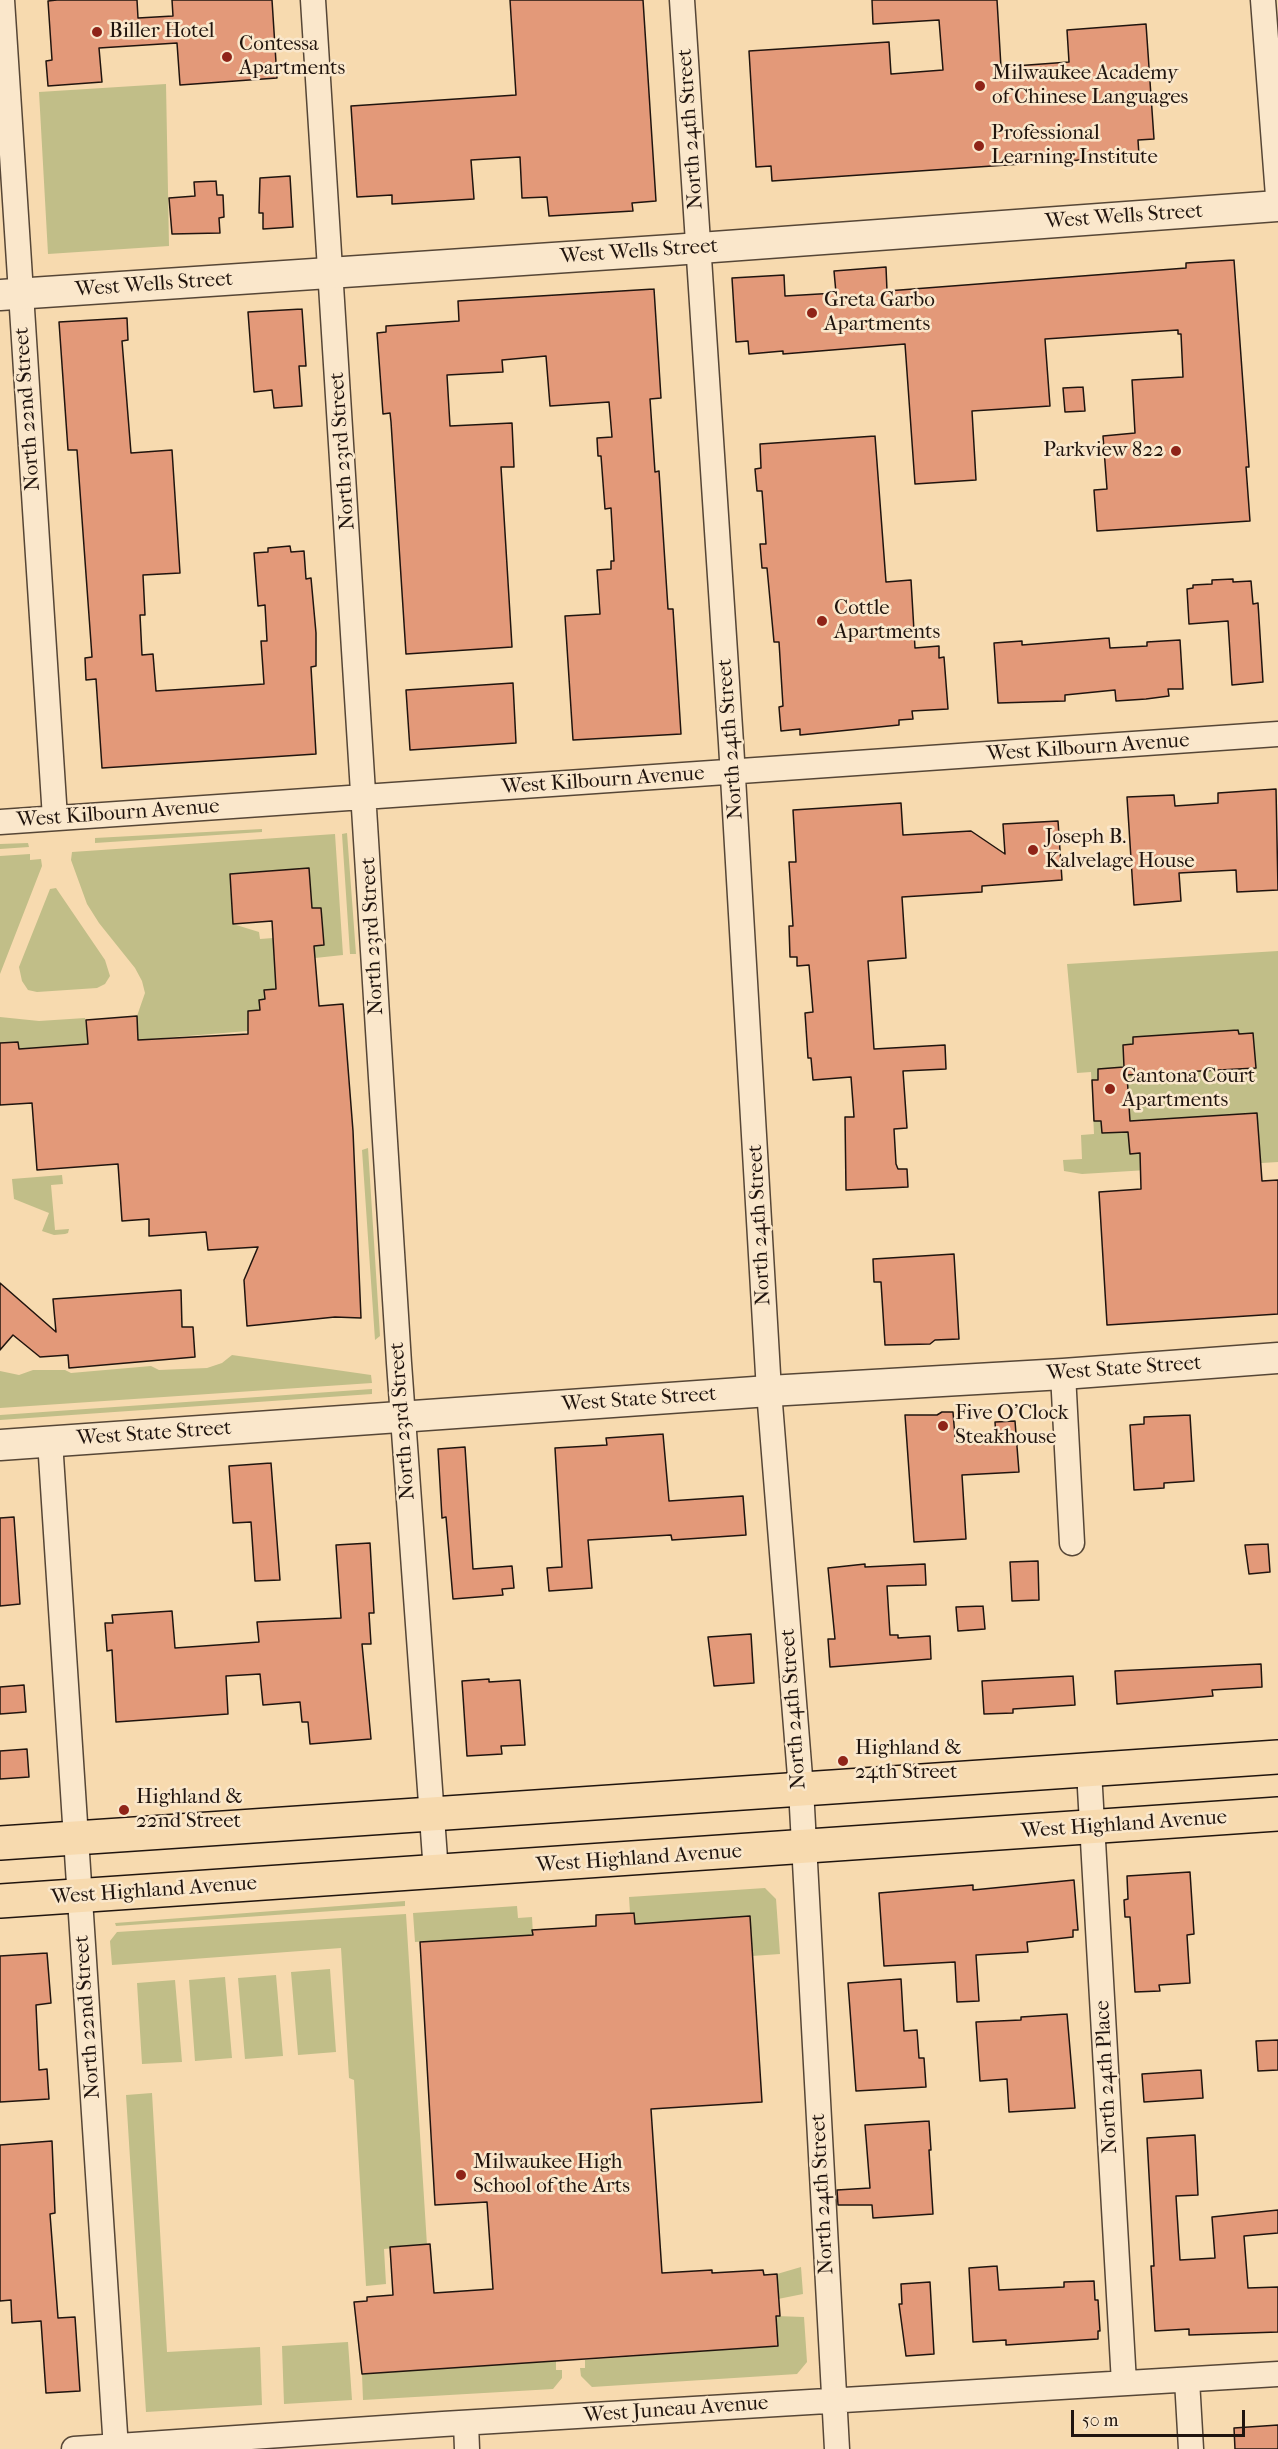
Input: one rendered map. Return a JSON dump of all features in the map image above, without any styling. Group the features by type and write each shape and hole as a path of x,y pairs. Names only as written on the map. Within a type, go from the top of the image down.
{"main road":[{"path":"0,1843 1278,1757"},
{"name":"West Highland Avenue","path":"0,1901 1278,1814"}],"street":[{"name":"North 22nd Street","path":"2,0 11,294 55,818"},
{"name":"North 23rd Street","path":"313,0 403,1416 436,1872"},
{"name":"North 24th Street","path":"682,0 700,248 770,1391 801,1789 837,2449"},
{"path":"1263,0 1278,196"},
{"name":"West Wells Street","path":"11,294 700,248 1278,206"},
{"name":"West Kilbourn Avenue","path":"0,822 1278,734"},
{"name":"West State Street","path":"0,1445 1278,1358"},
{"path":"1063,1374 1072,1543"},
{"name":"North 22nd Street","path":"50,1441 116,2448"},
{"name":"North 24th Place","path":"1089,1771 1124,2383"},
{"name":"West Juneau Avenue","path":"74,2449 1278,2374"},
{"path":"1187,2380 1191,2449"},
{"path":"466,2423 467,2449"}],"shaded area":[{"path":"166,84 169,246 48,254 39,92"},
{"path":"262,829 262,832 95,843 95,838"},
{"path":"347,833 356,954 350,954 342,834"},
{"path":"335,834 343,955 315,958 314,946 324,945 321,908 312,908 309,868 230,874 233,924 259,932 260,939 273,938 276,989 264,990 265,999 259,1000 260,1010 248,1012 248,1031 138,1040 137,1016 145,993 142,981 135,968 87,904 71,860 72,852"},
{"path":"28,843 29,847 0,849 0,844"},
{"path":"30,854 30,860 41,859 42,866 0,974 0,856"},
{"path":"56,888 105,960 110,976 105,984 97,988 37,992 28,990 22,981 19,967 50,889"},
{"path":"1278,951 1278,1162 1082,1174 1064,1171 1063,1160 1082,1159 1081,1135 1094,1134 1091,1072 1077,1073 1067,964"},
{"path":"0,1017 39,1021 85,1018 88,1044 19,1049 18,1042 0,1043"},
{"path":"368,1148 380,1336 375,1340 362,1150"},
{"path":"62,1175 63,1184 51,1185 55,1230 69,1229 68,1233 54,1235 42,1231 49,1213 14,1199 12,1179"},
{"path":"232,1355 371,1375 372,1383 0,1408 0,1371 19,1375 33,1370 65,1370 71,1373 151,1366 159,1370 207,1368 222,1363"},
{"path":"372,1389 372,1394 0,1420 0,1415"},
{"path":"765,1888 776,1899 780,1954 752,1956 750,1916 631,1924 634,1913 630,1913 629,1897"},
{"path":"405,1901 405,1906 116,1926 115,1923"},
{"path":"517,1906 518,1918 532,1917 533,1935 415,1942 413,1913"},
{"path":"406,1914 427,2245 384,2249 386,2284 366,2286 354,2080 349,2078 341,1948 112,1965 110,1941 117,1932"},
{"path":"330,1969 336,2052 298,2055 291,1972"},
{"path":"276,1975 283,2056 245,2059 238,1978"},
{"path":"225,1977 232,2058 195,2061 189,1980"},
{"path":"175,1980 182,2062 142,2064 137,1983"},
{"path":"152,2093 167,2352 260,2347 262,2405 146,2412 126,2095"},
{"path":"801,2267 803,2294 778,2299 777,2274"},
{"path":"776,2316 804,2317 807,2362 797,2374 592,2387 581,2376 580,2368 585,2368 585,2360 778,2346"},
{"path":"348,2342 352,2400 284,2404 282,2346"},
{"path":"556,2361 556,2370 562,2370 562,2378 553,2389 363,2400 362,2374"}],"building":[{"path":"137,0 138,18 173,16 172,0 272,0 277,78 180,85 177,43 99,48 102,82 48,86 46,61 52,60 48,1"},
{"path":"510,0 643,0 656,201 632,203 633,211 549,216 547,197 522,198 520,157 471,160 474,199 392,204 392,195 357,197 351,106 516,95"},
{"path":"872,0 997,0 1001,67 1069,62 1067,30 1146,24 1154,139 1138,140 1139,156 772,181 771,166 756,167 749,51 889,42 891,74 943,70 939,20 873,24"},
{"path":"290,176 293,227 263,229 263,213 259,213 260,178"},
{"path":"216,181 217,195 223,195 224,217 219,218 220,233 172,234 169,198 195,196 194,182"},
{"path":"1234,260 1249,467 1246,467 1250,521 1097,531 1094,490 1107,489 1103,436 1135,433 1132,380 1183,377 1181,334 1178,334 1178,330 1045,339 1050,406 972,411 976,480 915,484 905,344 783,354 783,351 749,354 748,341 736,342 732,278 784,275 785,296 836,293 834,271 886,267 887,291 1186,268 1186,263"},
{"path":"654,289 661,398 650,399 655,472 659,471 668,609 673,609 681,734 573,740 565,616 600,614 597,570 611,569 611,561 614,561 611,508 605,509 601,456 598,456 597,438 612,437 609,402 550,406 546,356 502,360 503,372 447,375 450,426 512,423 514,467 501,467 512,647 406,654 391,422 390,413 383,414 377,333 386,332 386,326 459,321 458,301"},
{"path":"302,309 306,366 299,366 302,406 274,408 272,390 254,392 248,312"},
{"path":"127,318 128,340 122,341 131,453 172,450 180,573 143,575 145,615 140,615 142,655 153,654 156,691 264,684 261,641 267,641 265,605 258,606 254,553 268,552 268,548 290,546 291,552 304,551 306,579 311,578 316,633 316,666 311,667 316,754 102,768 96,679 86,680 85,658 92,657 77,450 68,450 59,322"},
{"path":"1083,387 1085,411 1065,412 1063,388"},
{"path":"875,436 886,582 911,580 915,648 939,646 939,658 944,657 948,709 912,711 913,719 899,720 899,725 800,735 800,729 781,731 779,707 783,706 779,642 774,642 767,568 762,568 760,544 766,544 762,491 757,491 755,469 761,468 760,444"},
{"path":"1233,579 1233,582 1251,581 1253,604 1258,603 1263,682 1232,685 1228,621 1189,624 1187,589 1193,588 1193,585 1212,584 1212,580"},
{"path":"1109,638 1110,648 1147,646 1147,642 1180,640 1183,689 1168,689 1169,696 1146,699 1116,701 1115,690 1065,695 1065,701 998,703 994,643 1022,641 1022,645"},
{"path":"513,683 516,743 410,750 406,690"},
{"path":"1276,789 1278,890 1237,892 1236,870 1179,873 1181,901 1134,905 1127,797 1174,795 1175,806 1218,803 1218,793"},
{"path":"901,803 903,835 971,831 1005,854 1003,824 1058,821 1062,880 982,886 982,892 902,897 906,958 868,961 874,1049 945,1045 946,1069 903,1071 907,1128 894,1129 896,1164 898,1169 907,1169 908,1187 846,1190 845,1117 854,1117 851,1077 813,1080 811,1058 808,1058 805,1013 813,1012 809,965 797,966 797,957 790,957 789,926 793,926 789,862 796,862 793,810"},
{"path":"309,868 312,908 321,908 324,945 314,946 319,1006 343,1004 353,1131 361,1318 335,1317 247,1326 244,1280 258,1247 208,1250 206,1232 149,1236 149,1219 122,1221 118,1164 37,1170 32,1103 0,1105 0,1043 18,1042 19,1049 88,1044 86,1020 137,1016 138,1040 248,1034 248,1011 260,1010 259,1000 265,999 264,990 276,989 272,921 233,924 230,874"},
{"path":"1238,1030 1239,1034 1253,1033 1256,1068 1127,1075 1130,1121 1257,1113 1262,1181 1278,1180 1278,1314 1107,1325 1099,1192 1141,1189 1140,1153 1130,1154 1128,1132 1102,1133 1101,1121 1094,1121 1092,1080 1098,1080 1098,1069 1124,1067 1123,1045 1133,1044 1133,1037"},
{"path":"954,1254 959,1339 935,1340 930,1344 885,1345 881,1282 874,1282 873,1259"},
{"path":"0,1283 56,1332 53,1299 181,1290 182,1327 193,1327 195,1357 69,1368 68,1355 40,1357 13,1335 0,1350"},
{"path":"942,1412 953,1412 955,1437 996,1437 995,1422 1015,1421 1019,1472 962,1475 966,1539 914,1542 905,1415 937,1415"},
{"path":"1190,1415 1194,1481 1164,1483 1164,1488 1134,1490 1130,1425 1144,1424 1144,1417"},
{"path":"663,1434 669,1501 743,1496 746,1535 672,1540 671,1535 588,1540 592,1588 549,1591 547,1568 562,1567 555,1448 607,1445 606,1438"},
{"path":"465,1447 473,1569 512,1566 514,1588 502,1589 503,1595 453,1599 446,1517 442,1518 438,1449"},
{"path":"271,1463 280,1580 255,1581 251,1522 233,1523 229,1466"},
{"path":"14,1517 20,1604 0,1606 0,1518"},
{"path":"370,1543 374,1613 369,1613 371,1644 362,1644 371,1739 310,1744 308,1722 302,1722 300,1702 263,1705 260,1674 226,1676 228,1714 116,1722 112,1650 107,1651 105,1623 113,1623 112,1615 172,1611 175,1648 259,1642 257,1622 341,1618 336,1545"},
{"path":"1268,1544 1270,1572 1249,1574 1245,1545"},
{"path":"1038,1561 1039,1600 1012,1601 1010,1562"},
{"path":"865,1564 865,1567 925,1564 926,1585 887,1586 890,1635 898,1635 898,1638 930,1636 931,1659 830,1667 828,1639 835,1639 828,1568"},
{"path":"983,1606 985,1629 958,1631 956,1607"},
{"path":"751,1634 754,1683 714,1686 708,1637"},
{"path":"1261,1664 1262,1687 1212,1690 1213,1696 1117,1704 1115,1671"},
{"path":"1073,1676 1075,1705 1013,1709 1013,1713 984,1714 982,1681"},
{"path":"489,1679 489,1682 520,1680 525,1745 501,1746 502,1754 467,1756 462,1681"},
{"path":"24,1685 26,1712 0,1714 0,1687"},
{"path":"27,1749 29,1777 0,1779 0,1751"},
{"path":"1190,1872 1194,1934 1187,1935 1190,1983 1159,1985 1160,1991 1135,1992 1130,1917 1125,1917 1124,1900 1128,1899 1127,1876"},
{"path":"1074,1880 1078,1930 1073,1930 1073,1937 1027,1942 1028,1952 976,1955 979,2001 957,2002 955,1962 884,1966 879,1893 973,1885 973,1890"},
{"path":"634,1913 635,1924 750,1916 762,2102 651,2109 662,2273 763,2270 764,2275 777,2274 780,2316 776,2316 778,2346 362,2374 354,2302 367,2301 367,2297 393,2295 390,2247 430,2244 434,2293 493,2289 487,2202 435,2205 420,1942 533,1935 532,1930 596,1926 596,1915"},
{"path":"47,1953 51,2003 36,2005 39,2070 47,2069 49,2099 0,2102 0,1956"},
{"path":"901,1979 904,2031 917,2030 919,2058 924,2058 926,2087 856,2091 848,1983"},
{"path":"1067,2014 1075,2108 1009,2112 1007,2079 980,2081 976,2022 1021,2020 1021,2017"},
{"path":"1278,2040 1278,2070 1258,2071 1256,2041"},
{"path":"1201,2070 1203,2098 1144,2102 1142,2074"},
{"path":"929,2121 933,2214 873,2218 872,2205 838,2205 837,2190 870,2188 865,2125"},
{"path":"1195,2135 1198,2195 1176,2196 1180,2260 1215,2258 1212,2217 1278,2210 1278,2233 1244,2236 1248,2288 1278,2287 1278,2332 1189,2335 1189,2329 1155,2331 1147,2138"},
{"path":"52,2141 55,2213 50,2214 58,2318 75,2317 80,2391 46,2393 41,2321 12,2323 11,2300 0,2301 0,2145"},
{"path":"997,2266 999,2290 1064,2287 1064,2282 1094,2281 1095,2300 1098,2300 1100,2331 1098,2331 1098,2339 1006,2345 1006,2340 973,2342 969,2268"},
{"path":"930,2282 934,2354 906,2356 899,2304 902,2304 901,2284"},
{"path":"1278,2425 1278,2449 1235,2449 1234,2428"}],"place":[{"name":"Biller Hotel","path":"97,32"},
{"name":"Contessa Apartments","path":"227,57"},
{"name":"Milwaukee Academy of Chinese Languages","path":"980,86"},
{"name":"Professional Learning Institute","path":"979,146"},
{"name":"Greta Garbo Apartments","path":"812,313"},
{"name":"Parkview 822","path":"1176,451"},
{"name":"Cottle Apartments","path":"822,621"},
{"name":"Joseph B. Kalvelage House","path":"1033,850"},
{"name":"Cantona Court Apartments","path":"1110,1089"},
{"name":"Five O'Clock Steakhouse","path":"943,1426"},
{"name":"Highland & 24th Street","path":"843,1761"},
{"name":"Highland & 22nd Street","path":"124,1810"},
{"name":"Milwaukee High School of the Arts","path":"461,2175"}]}
